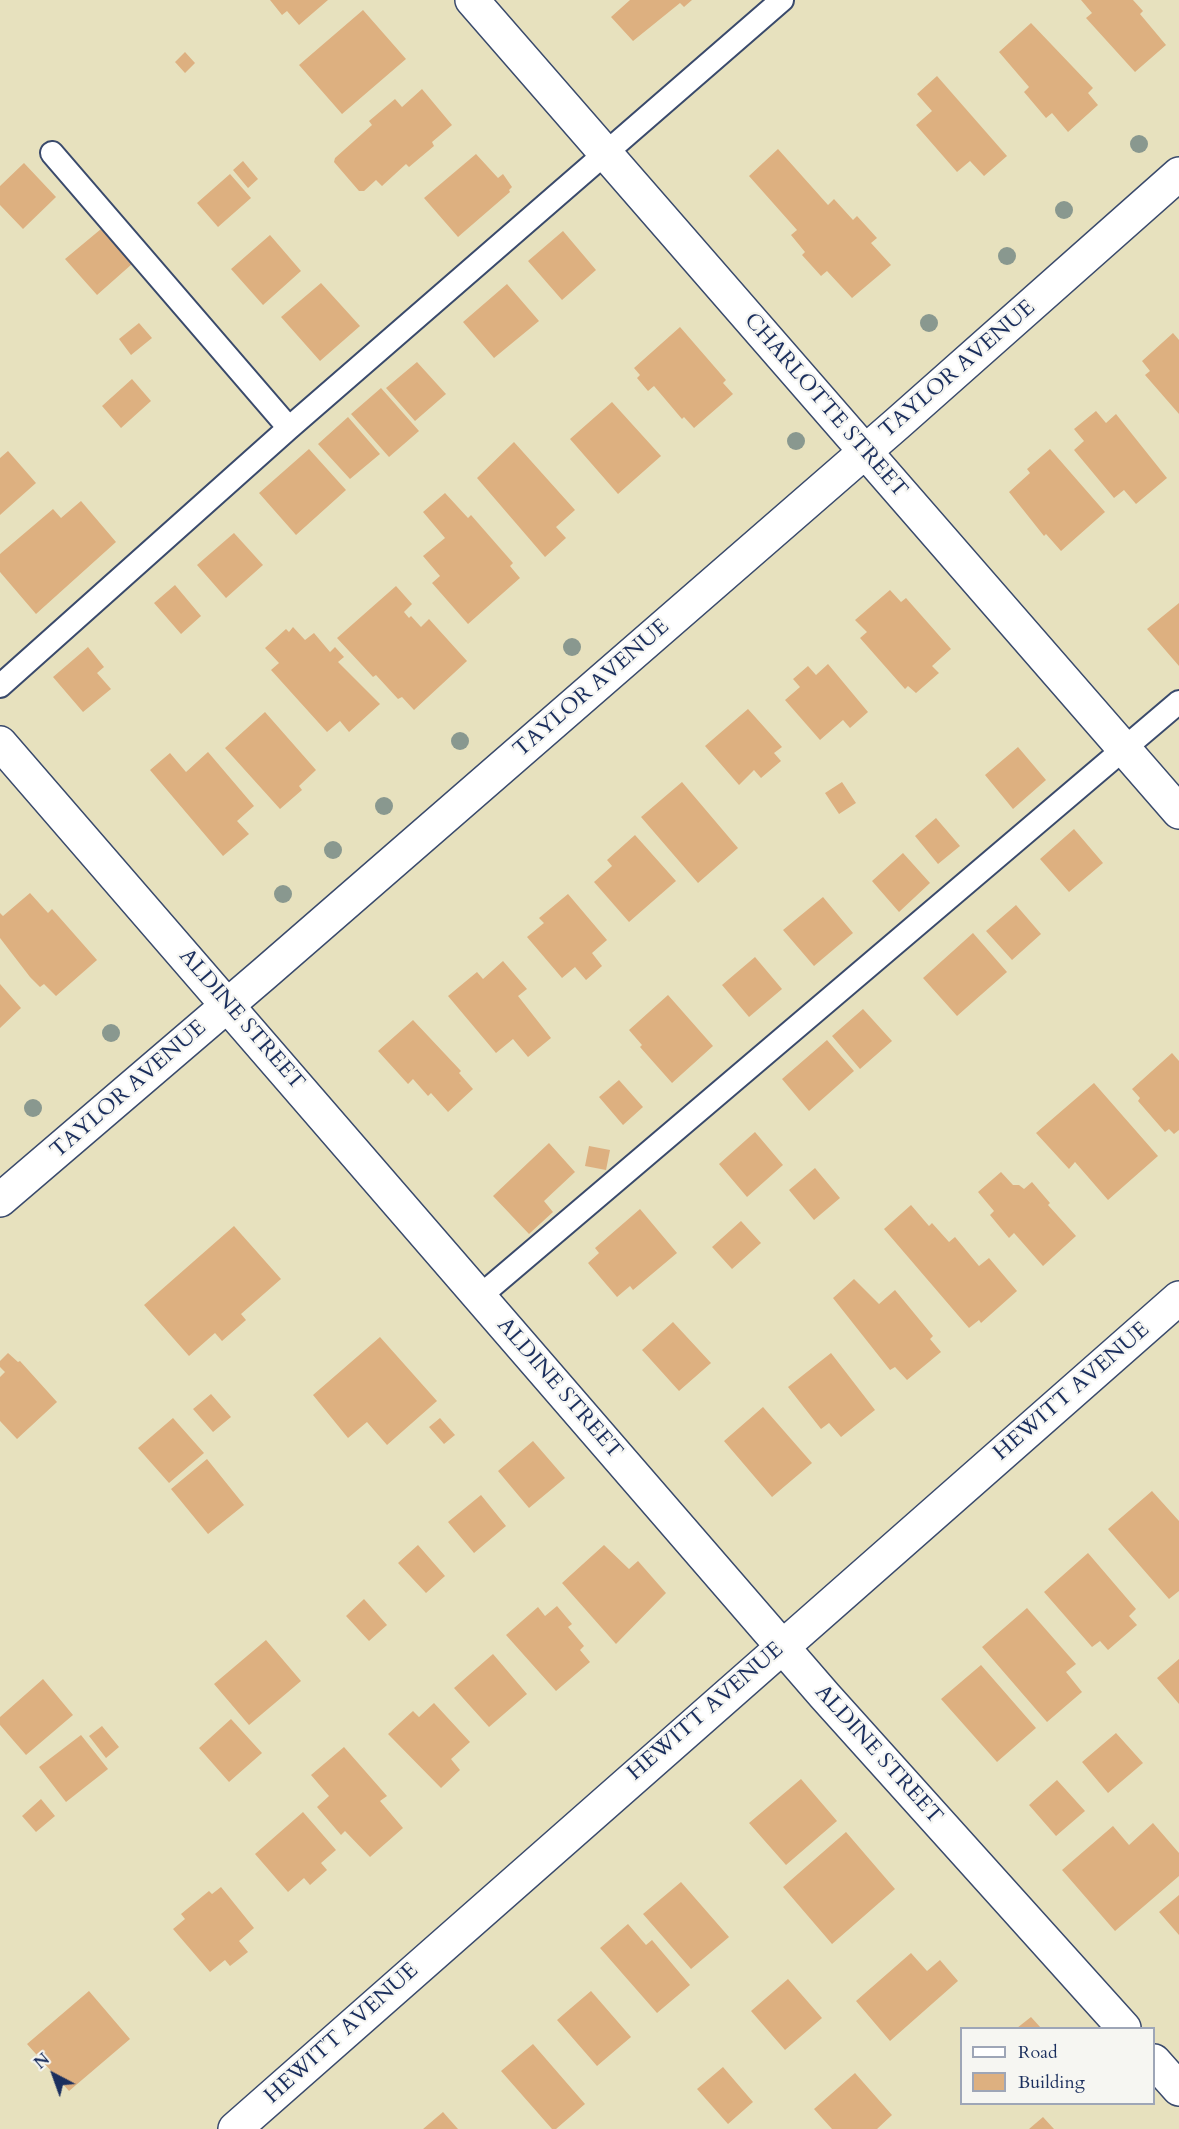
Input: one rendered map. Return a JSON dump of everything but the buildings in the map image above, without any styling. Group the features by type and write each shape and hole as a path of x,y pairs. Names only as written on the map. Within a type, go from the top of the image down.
{"street":[{"name":"CHARLOTTE STREET","path":"472,0 608,153 1179,812"},
{"name":"TAYLOR AVENUE","path":"0,1200 865,452 1179,174"},
{"name":"ALDINE STREET","path":"4,754 228,1005 782,1646 1123,2027"},
{"name":"HEWITT AVENUE","path":"235,2129 1179,1298"},
{"path":"1155,2062 1179,2090"}],"lane":[{"path":"0,686 289,428 782,0"},
{"path":"52,153 289,428"},
{"path":"479,1297 1179,702"}]}
